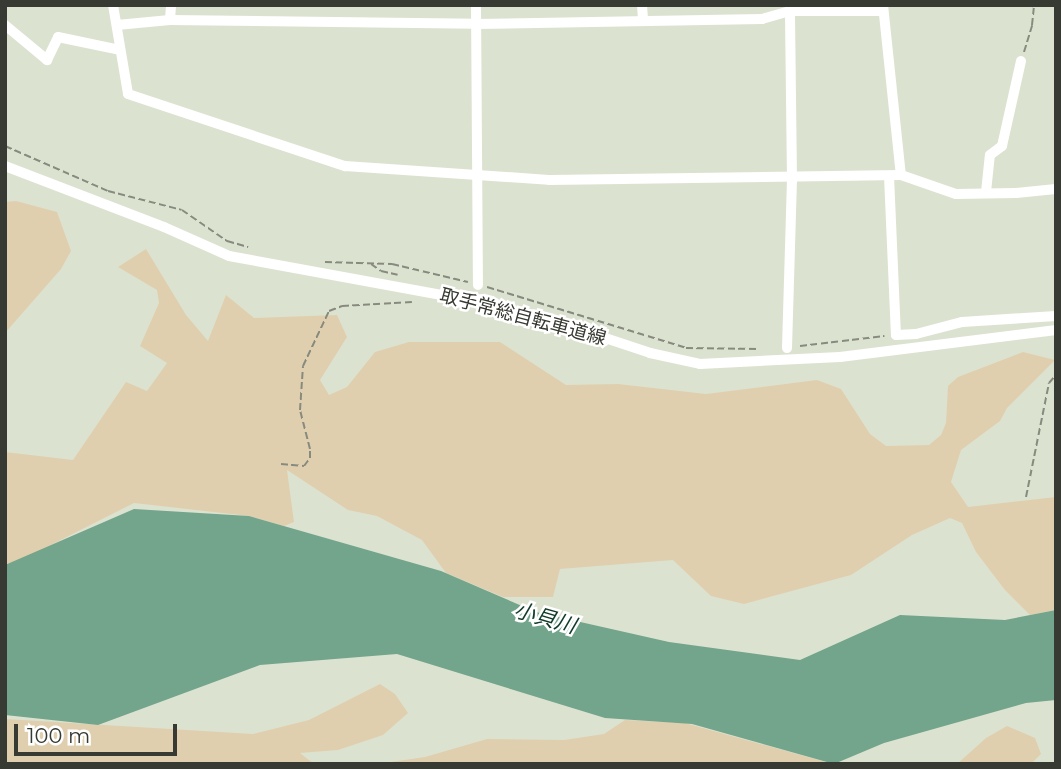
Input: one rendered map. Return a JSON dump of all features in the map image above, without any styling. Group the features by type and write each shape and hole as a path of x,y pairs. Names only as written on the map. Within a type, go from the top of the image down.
{"street":[{"path":"113,5 128,94 345,166 550,180 895,176 956,194 1016,193 1056,188"},
{"path":"170,20 171,5"},
{"path":"476,5 478,285"},
{"path":"642,5 643,19"},
{"path":"117,24 170,20 477,24 762,19 789,11 883,8 895,176 896,335 916,334 962,322 1056,316"},
{"path":"787,348 792,179 789,11"},
{"path":"5,25 47,60 58,37 120,50"},
{"path":"986,192 989,155 1002,146 1021,61"},
{"name":"取手常総自転車道線","path":"5,166 164,227 229,256 435,293 510,310 650,353 700,364 827,358 1056,330"}],"path":[{"path":"1021,61 1032,25 1034,5"},
{"path":"5,146 108,191 182,210 227,241 255,250"},
{"path":"323,262 392,264 478,285 686,348 764,349"},
{"path":"281,464 303,466 310,458 300,410 303,366 329,311 342,306 431,300 435,293"},
{"path":"787,348 896,335"},
{"path":"1026,498 1049,383 1056,376"}],"shaded area":[{"path":"16,201 57,212 71,251 61,269 5,333 5,202"},
{"path":"146,249 186,315 208,341 226,295 254,318 337,315 347,337 320,380 329,395 347,387 375,352 409,342 500,342 566,385 618,384 706,394 817,380 841,389 870,434 886,446 929,445 941,435 946,423 948,386 958,377 1023,352 1055,360 1007,408 1000,421 961,450 951,482 968,507 1056,497 1056,610 1030,615 1005,590 976,552 962,523 950,518 912,535 851,575 744,604 711,596 673,560 560,569 553,597 503,597 446,573 422,540 377,516 348,510 287,470 294,522 284,526 249,516 134,503 25,558 5,565 5,452 73,460 126,382 147,391 167,363 140,346 159,303 157,290 118,267"},
{"path":"380,684 395,694 408,713 383,735 338,750 300,753 314,764 5,764 5,719 253,734 309,720"},
{"path":"625,720 685,723 833,764 377,764 425,757 487,739 564,740 604,734"},
{"path":"1007,726 1035,738 1041,754 1031,764 957,764 986,738"}],"water":[{"name":"小貝川","path":"134,509 249,516 441,571 536,612 669,642 800,660 900,615 1005,620 1056,610 1056,700 1026,703 884,743 834,764 692,724 605,718 397,654 260,665 98,725 5,715 5,565"}]}
